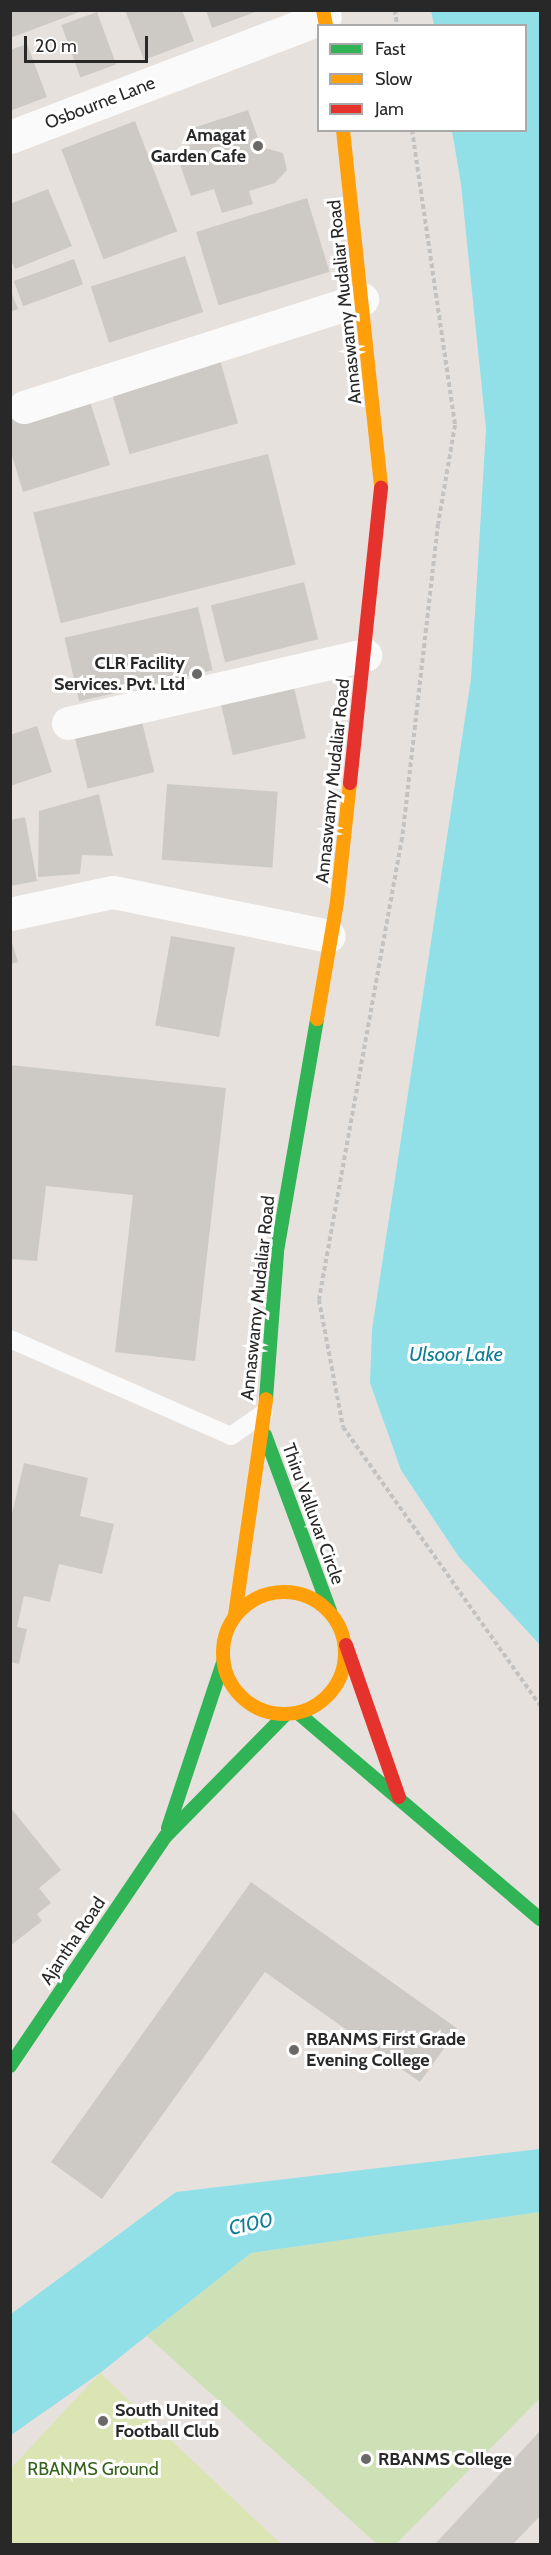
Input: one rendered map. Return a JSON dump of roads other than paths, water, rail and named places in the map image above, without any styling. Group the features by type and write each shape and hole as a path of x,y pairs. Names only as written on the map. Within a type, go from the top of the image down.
{"street":[{"name":"Osbourne Lane","path":"10,137 325,18"},
{"name":"Annaswamy Mudaliar Road","path":"264,1434 277,1251 329,936 337,902 382,496 343,132"},
{"path":"24,407 362,299"},
{"path":"68,723 365,655"},
{"path":"10,914 113,892 329,936"},
{"name":"Thiru Valluvar Circle","path":"264,1434 330,1611 344,1641 399,1797"},
{"name":"Thiru Valluvar Circle","path":"166,1836 223,1663 224,1638 236,1615 264,1434"},
{"name":"Thiru Valluvar Circle","path":"236,1615 264,1594 282,1591 299,1593 330,1611"},
{"path":"223,1663 238,1694 252,1706 292,1713 316,1706 340,1677 344,1641"},
{"path":"292,1713 399,1797 540,1919"},
{"path":"166,1836 292,1713"},
{"name":"Ajantha Road","path":"10,2066 166,1836"}],"lane":[{"path":"10,1339 231,1437 264,1413"}],"water":[{"name":"Ulsoor Lake","path":"431,11 540,11 540,1645 459,1557 401,1470 370,1383 372,1330 471,679 486,429 461,184 452,132 527,132 527,24 434,24"},
{"name":"C100","path":"540,2149 540,2212 251,2253 100,2373 11,2435 11,2314 176,2192"}],"place":[{"name":"Amagat Garden Cafe","path":"258,146"},
{"name":"CLR Facility Services. Pvt. Ltd","path":"197,674"},
{"name":"RBANMS First Grade Evening College","path":"294,2050"},
{"name":"South United Football Club","path":"103,2421"},
{"name":"RBANMS College","path":"366,2459"}],"park label":[{"name":"RBANMS Ground","path":"93,2469"}]}
